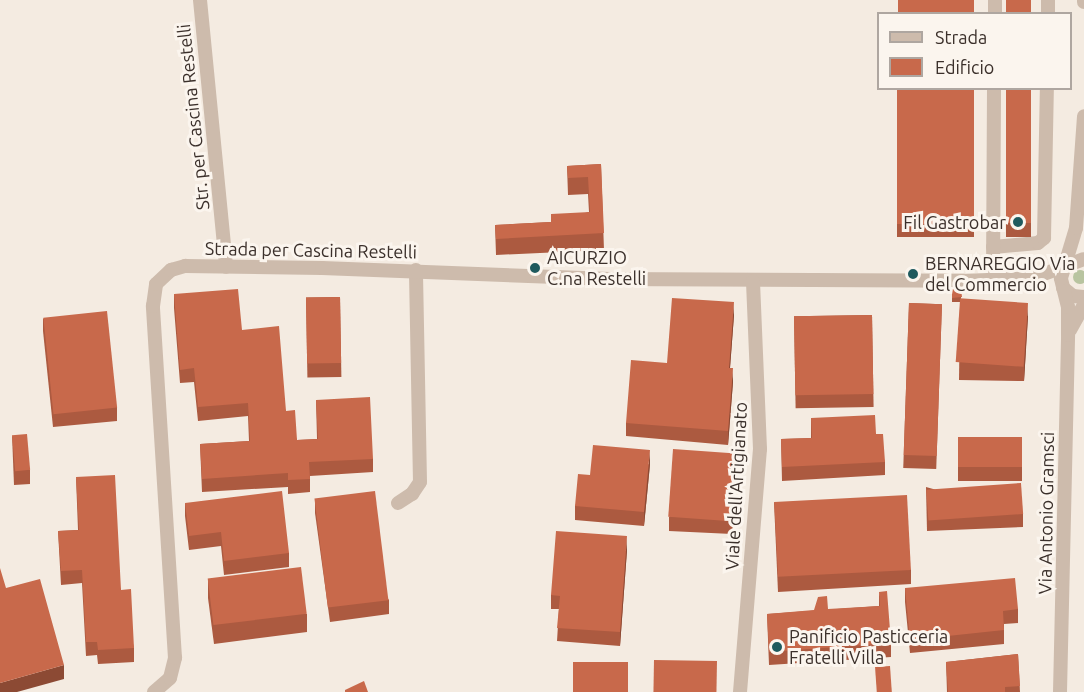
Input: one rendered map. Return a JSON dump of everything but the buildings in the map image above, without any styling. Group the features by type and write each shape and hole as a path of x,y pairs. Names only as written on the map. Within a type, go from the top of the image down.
{"street":[{"name":"Str. per Cascina Restelli","path":"200,0 226,267"},
{"path":"993,280 994,90"},
{"path":"993,247 1038,243 1044,238 1047,90"},
{"path":"1065,266 1076,228 1084,117"},
{"path":"1076,228 1084,247"},
{"path":"1033,278 1084,259"},
{"name":"Via Antonio Gramsci","path":"1060,692 1068,335 1065,290 1061,278 1065,266"},
{"name":"Strada per Cascina Restelli","path":"154,692 170,678 175,658 154,293 162,276 176,268 416,270 753,281 1033,278"},
{"path":"398,503 412,494 420,482 416,270"},
{"path":"1033,278 1084,297"},
{"name":"Viale dell'Artigianato","path":"740,692 760,449 753,281"},
{"name":"Via Antonio Gramsci","path":"1068,335 1084,304"}],"green space":[{"path":"1083,271 1085,282 1080,284 1075,282 1073,277 1075,272"}],"place":[{"name":"Fil Gastrobar","path":"1018,222"},
{"name":"AICURZIO C.na Restelli","path":"535,268"},
{"name":"BERNAREGGIO Via del Commercio","path":"913,274"},
{"name":"Panificio Pasticceria Fratelli Villa","path":"777,647"}]}
